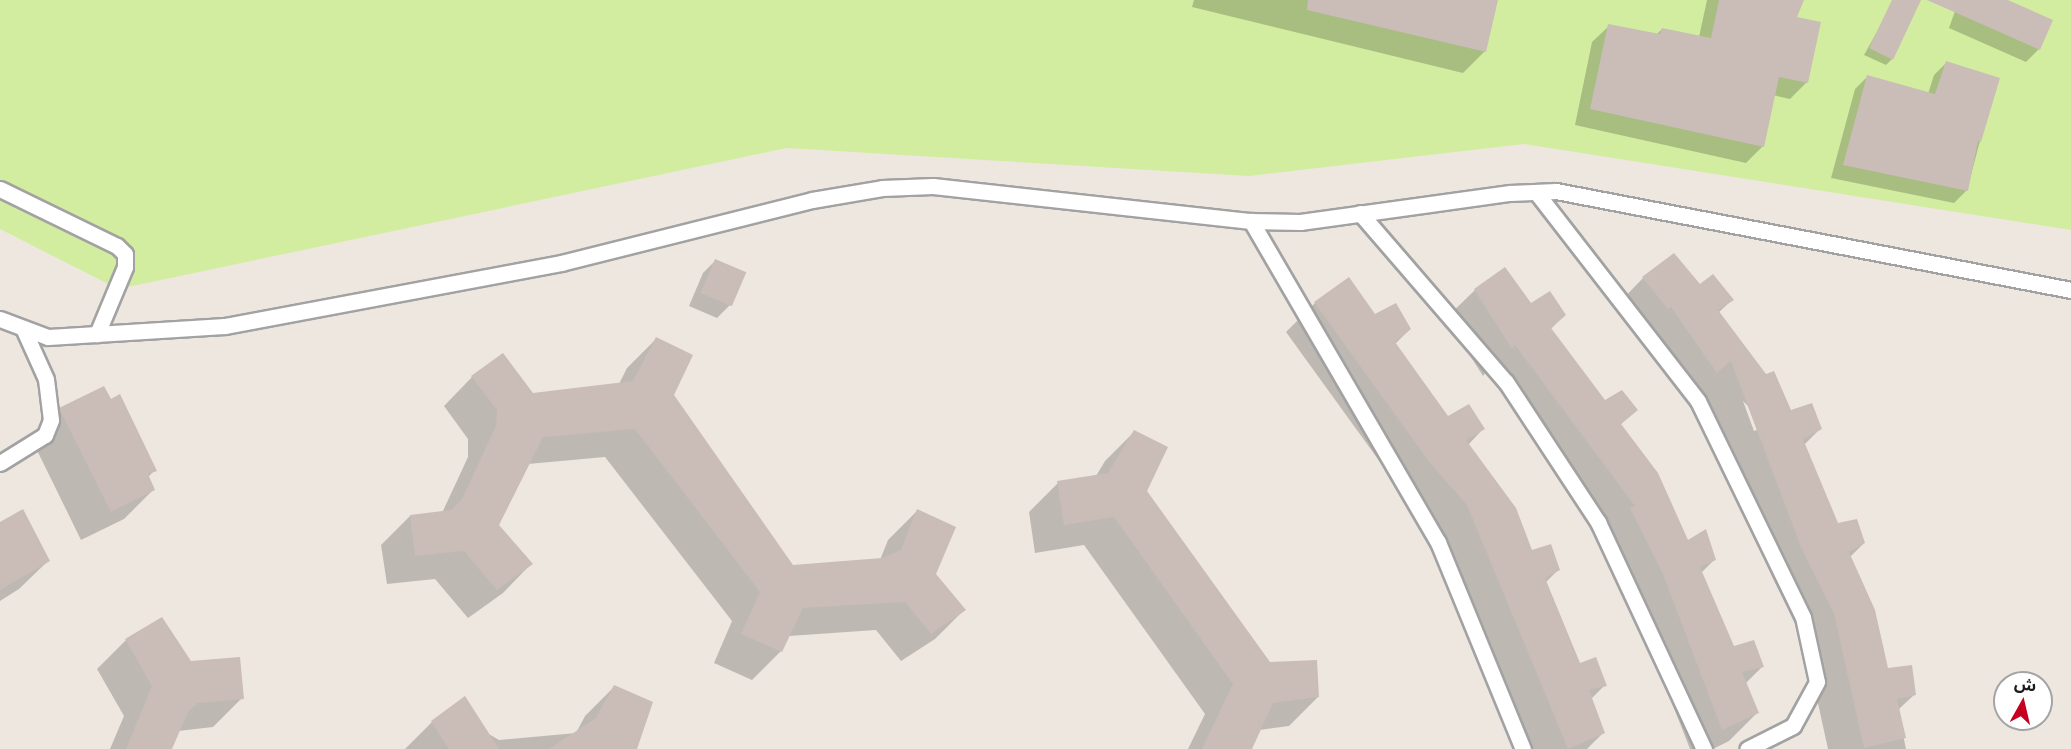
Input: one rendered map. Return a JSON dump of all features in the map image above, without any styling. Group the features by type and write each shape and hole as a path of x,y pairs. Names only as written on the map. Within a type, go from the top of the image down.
{"lane":[{"path":"0,318 48,337 225,326 549,266 812,200 882,188 933,186 1251,221 1299,222 1556,191 2071,290"},
{"path":"0,189 117,246 125,254 125,267 97,334"},
{"path":"1536,192 1698,401 1803,616 1817,682 1793,726 1747,749"},
{"path":"1360,213 1506,382 1598,522 1704,749"},
{"path":"1251,221 1438,542 1523,749"},
{"path":"0,464 45,435 51,420 46,379 23,328"}],"green space":[{"path":"0,0 2071,0 2071,230 1524,144 1249,176 787,148 118,289 0,229"}],"building":[{"path":"1308,0 1498,0 1486,52 1307,10"},
{"path":"1719,0 1804,0 1797,17 1821,22 1808,83 1779,77 1764,147 1590,109 1608,24 1660,34 1662,28 1711,38"},
{"path":"1892,0 1921,0 1893,60 1869,48"},
{"path":"1927,0 2008,0 2053,20 2040,50"},
{"path":"1946,61 2000,78 1981,142 1978,141 1968,191 1843,165 1867,75 1935,94"},
{"path":"1674,253 1700,284 1713,274 1734,300 1718,310 1766,374 1774,371 1791,410 1812,403 1822,429 1803,439 1838,523 1857,519 1865,543 1849,552 1875,610 1888,668 1912,665 1916,695 1897,699 1906,738 1864,748 1834,614 1801,547 1731,361 1717,373 1671,307 1668,309 1642,277"},
{"path":"715,259 746,272 732,306 701,293"},
{"path":"1505,267 1531,303 1550,291 1566,315 1551,328 1605,400 1622,390 1638,410 1621,424 1658,473 1688,540 1706,529 1716,560 1700,567 1734,646 1754,640 1764,667 1742,672 1759,713 1722,730 1663,574 1630,508 1635,506 1515,345 1512,349 1474,289"},
{"path":"1349,277 1375,314 1396,303 1411,329 1395,342 1448,416 1469,404 1485,429 1466,440 1516,508 1532,550 1551,544 1560,570 1545,578 1580,663 1596,657 1607,686 1589,690 1605,733 1568,749 1467,505 1430,463 1314,302"},
{"path":"656,337 693,355 674,395 793,565 882,558 901,550 917,509 956,527 936,574 966,610 931,634 905,602 803,608 782,652 741,634 760,592 635,429 543,437 499,525 533,564 497,590 464,551 415,556 410,515 451,510 462,499 496,426 497,410 471,376 503,353 533,393 633,381"},
{"path":"104,386 111,399 120,394 157,471 148,474 155,490 111,512 59,408"},
{"path":"1134,430 1168,447 1147,491 1270,662 1317,660 1319,697 1273,703 1252,749 1202,749 1233,684 1114,517 1064,525 1057,481 1108,473"},
{"path":"23,509 50,561 0,590 0,522"},
{"path":"162,617 191,661 240,657 244,699 198,703 188,712 172,749 126,749 152,686 125,639"},
{"path":"614,685 653,702 637,749 549,749 596,718"},
{"path":"465,696 499,749 449,749 431,721"}]}
